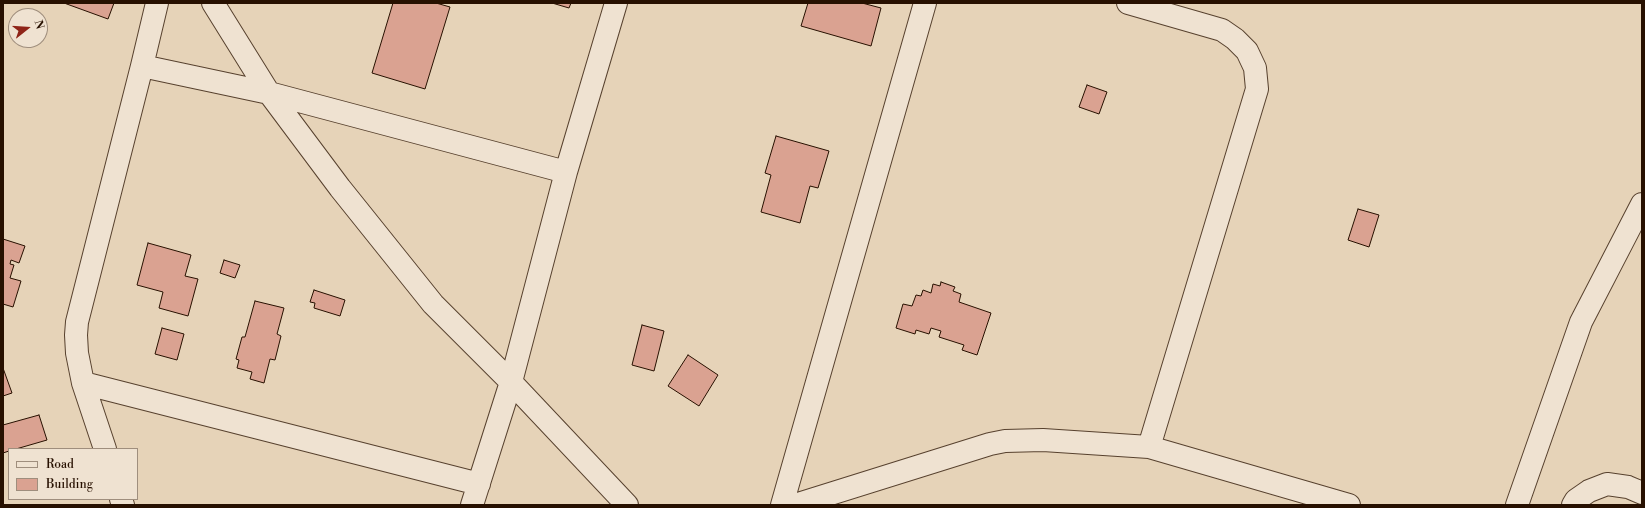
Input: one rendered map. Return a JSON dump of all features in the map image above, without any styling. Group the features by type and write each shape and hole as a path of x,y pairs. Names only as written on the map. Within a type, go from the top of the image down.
{"street":[{"path":"105,448 83,383 77,353 77,322 157,3"},
{"path":"214,3 269,93 340,188 433,304 511,382 627,505"},
{"path":"472,505 511,382 566,172 616,3"},
{"path":"782,505 925,3"},
{"path":"1128,3 1222,30 1235,39 1247,51 1255,68 1258,89 1149,447"},
{"path":"142,66 269,93 566,172"},
{"path":"1517,505 1581,322 1642,204"},
{"path":"83,383 479,484"},
{"path":"795,505 990,444 1005,441 1043,440 1149,447 1282,496 1349,505"},
{"path":"1573,505 1576,500 1589,491 1607,484 1628,487 1642,493"}],"building":[{"path":"64,3 114,3 108,19"},
{"path":"393,3 436,3 450,7 425,89 372,73"},
{"path":"552,3 571,3 569,8"},
{"path":"808,3 862,3 881,8 871,46 801,26"},
{"path":"1087,85 1107,92 1099,114 1079,107"},
{"path":"776,136 829,151 818,188 810,186 800,223 761,212 771,175 765,173"},
{"path":"1358,209 1379,215 1369,247 1348,240"},
{"path":"3,239 25,246 19,263 11,260 10,264 14,265 10,278 21,281 13,307 3,304"},
{"path":"148,243 191,255 185,276 198,279 188,316 159,308 163,292 137,285"},
{"path":"224,260 240,265 235,278 220,273"},
{"path":"941,282 955,287 953,291 961,294 959,302 991,313 977,355 962,350 964,345 939,337 941,331 931,328 929,334 916,330 915,334 896,328 903,304 912,306 916,295 921,296 923,290 931,293 933,284 940,286"},
{"path":"314,290 345,300 340,316 314,308 315,303 310,302"},
{"path":"255,301 284,308 277,334 281,336 275,360 270,359 264,383 250,379 252,372 237,368 239,360 236,359 242,337 245,337"},
{"path":"642,325 664,331 654,371 632,365"},
{"path":"162,328 184,334 177,360 155,354"},
{"path":"688,355 718,375 699,406 668,386"},
{"path":"3,368 12,393 3,396"},
{"path":"39,415 47,440 19,448 8,448 8,451 3,453 3,425"}]}
